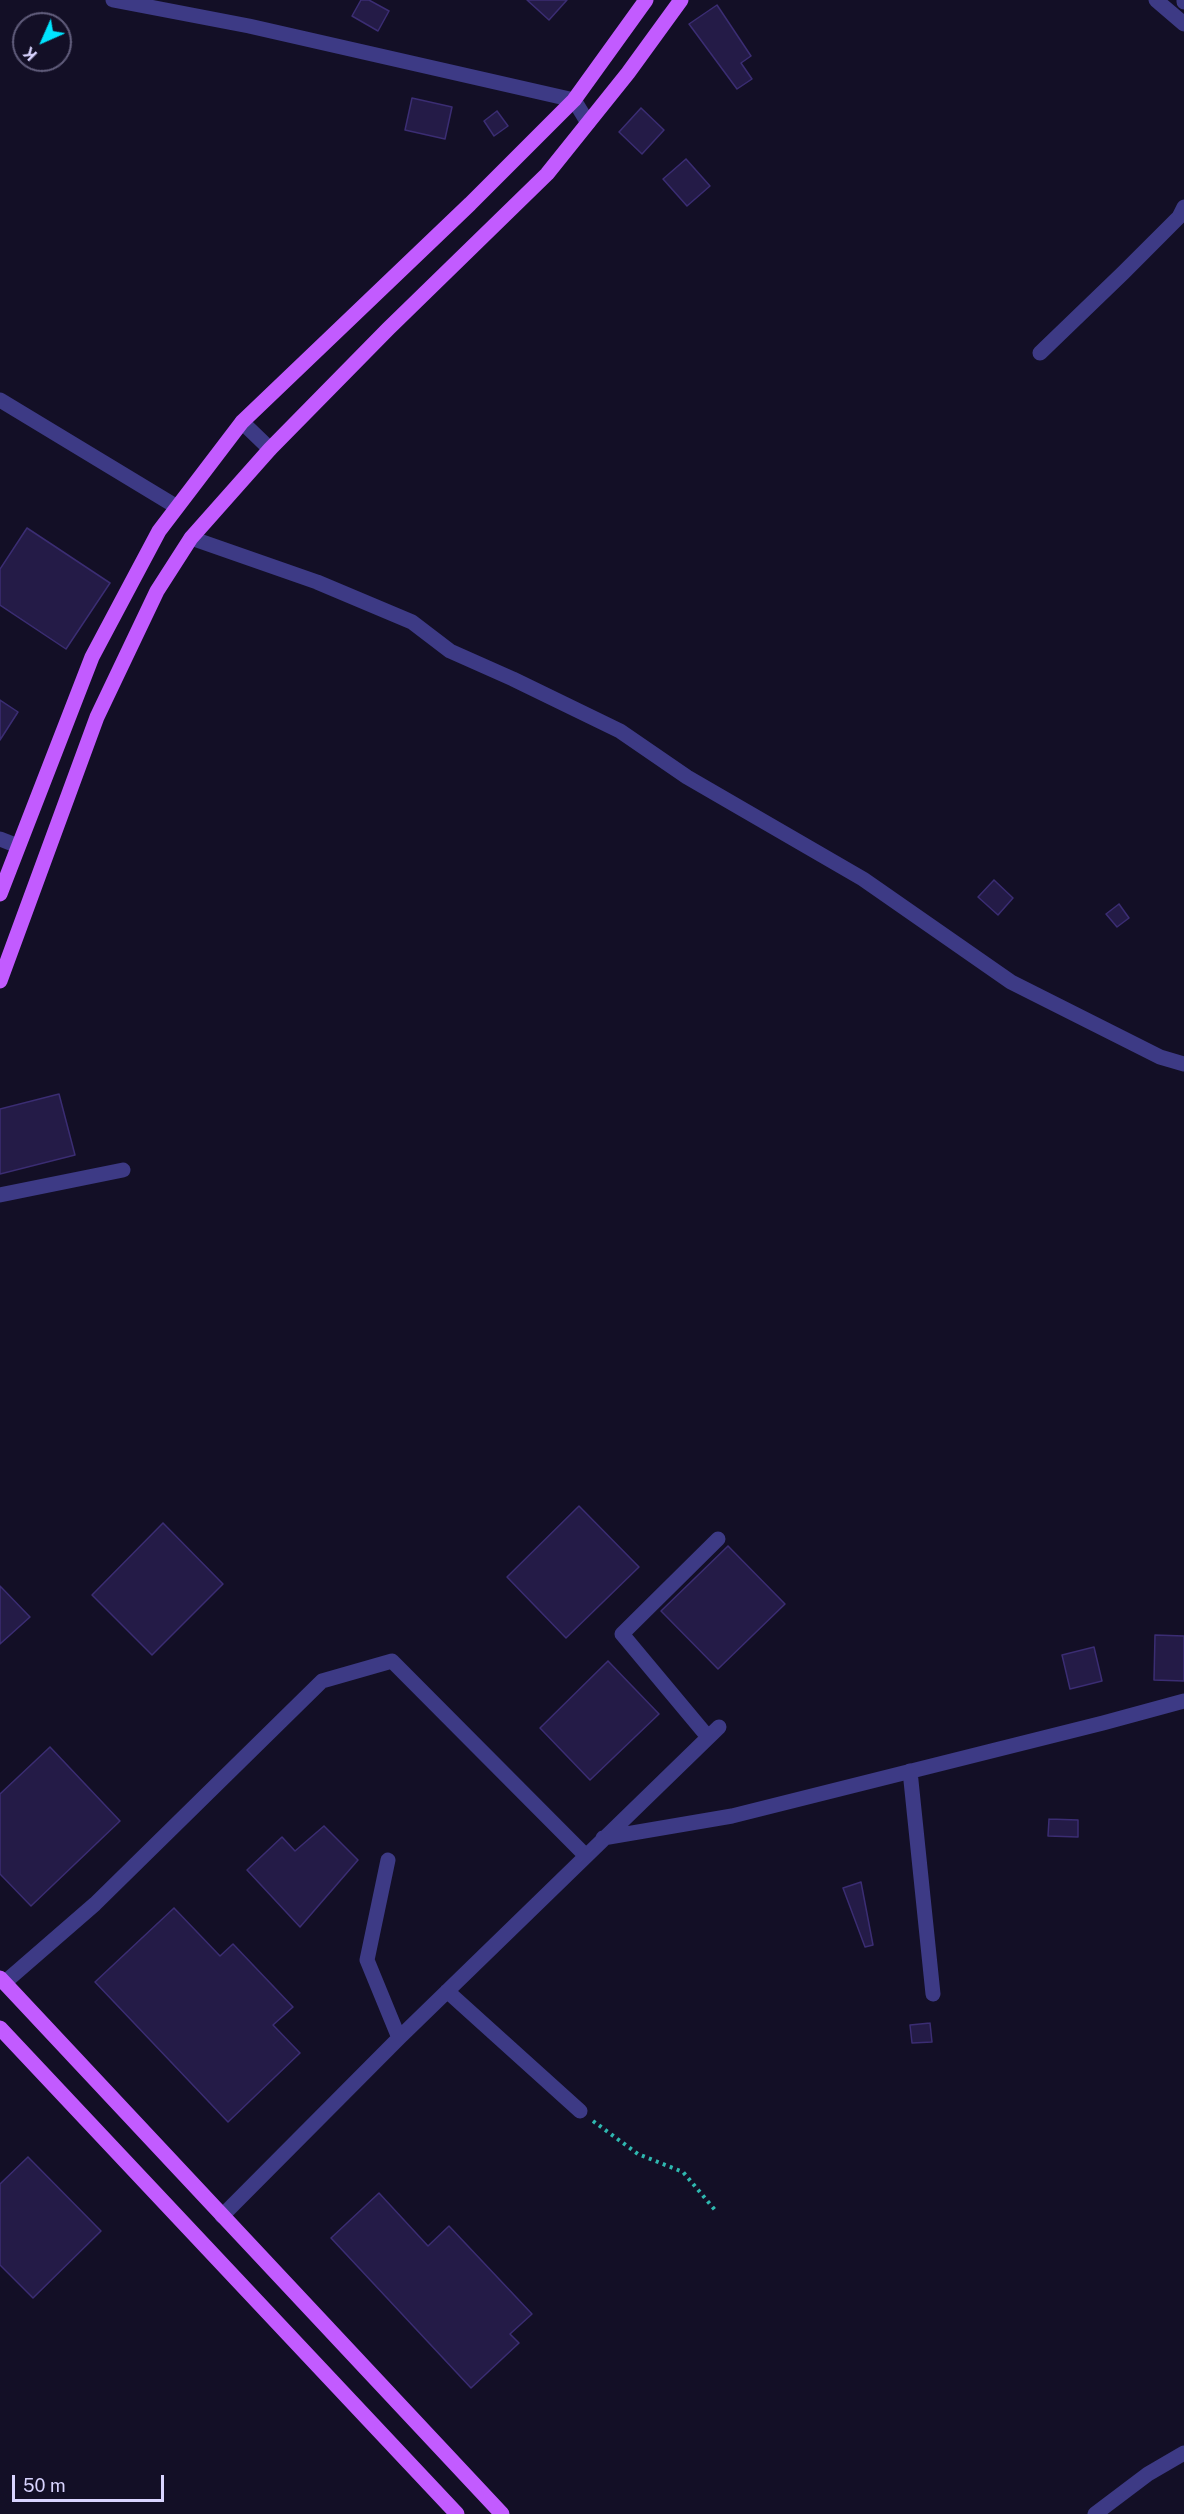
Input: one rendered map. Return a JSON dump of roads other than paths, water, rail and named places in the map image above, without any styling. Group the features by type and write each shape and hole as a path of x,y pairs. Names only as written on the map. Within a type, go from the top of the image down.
{"main road":[{"path":"0,894 92,657 159,531 242,422 470,204 574,100 646,0"},
{"path":"0,981 97,717 157,591 191,538 270,449 388,329 547,174 628,73 681,0"},
{"path":"2,1981 502,2514"},
{"path":"0,2028 457,2514"}],"street":[{"path":"113,0 249,26 574,100 588,123"},
{"path":"1156,0 1184,24"},
{"path":"1040,353 1179,217 1184,207"},
{"path":"0,400 177,507"},
{"path":"242,422 270,449"},
{"path":"191,538 317,582 412,622 450,651 513,678 620,731 687,777 863,879 1011,982 1160,1057 1184,1064"},
{"path":"0,839 18,846"},
{"path":"0,1195 123,1170"},
{"path":"222,2216 399,2038 713,1732 622,1634 718,1539"},
{"path":"2,1981 95,1904 322,1681 392,1661 585,1856"},
{"path":"603,1838 732,1816 1102,1724 1184,1701"},
{"path":"910,1771 933,1994"},
{"path":"388,1860 367,1960 399,2038"},
{"path":"447,1991 580,2111"},
{"path":"1095,2514 1148,2474 1184,2453"}]}
